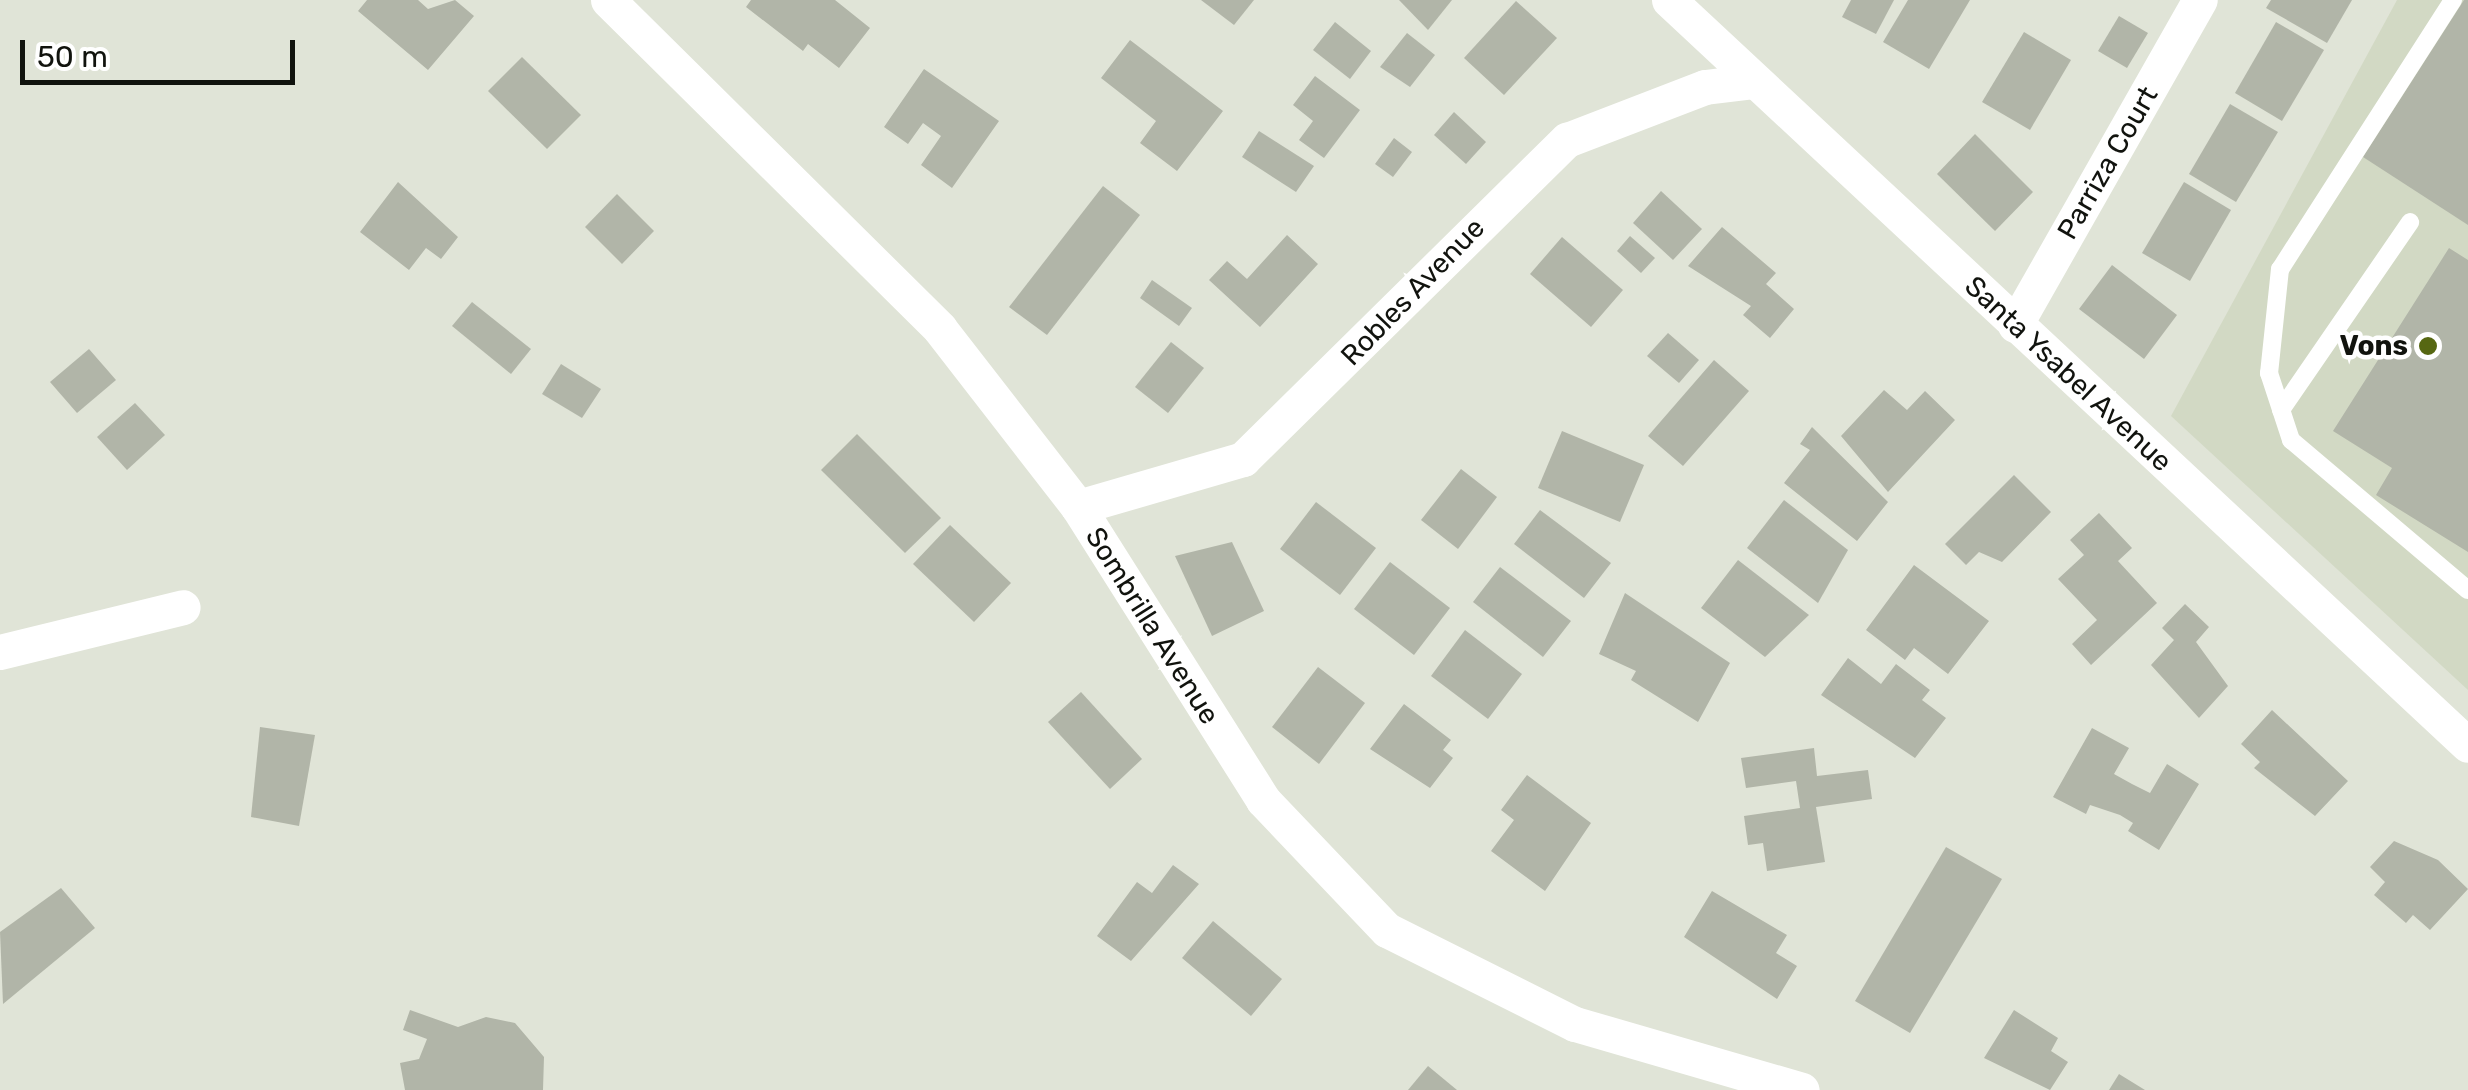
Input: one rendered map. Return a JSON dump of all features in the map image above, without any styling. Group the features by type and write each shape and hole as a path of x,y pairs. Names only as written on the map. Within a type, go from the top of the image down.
{"street":[{"name":"Sombrilla Avenue","path":"608,0 940,329 1078,508 1263,800 1387,930 1575,1024 1802,1090"},
{"name":"Santa Ysabel Avenue","path":"1669,0 2468,746"},
{"name":"Parriza Court","path":"2016,325 2200,0"},
{"name":"Robles Avenue","path":"1078,508 1243,458 1567,140 1705,88 1753,81"},
{"path":"0,652 183,607"}],"lane":[{"path":"2452,0 2280,270 2269,373 2291,440 2468,590"},
{"path":"2282,410 2410,222"}],"shaded area":[{"path":"2397,0 2468,0 2468,690 2171,416"}],"building":[{"path":"367,0 418,0 428,9 455,0 474,16 428,70 358,11"},
{"path":"751,0 835,0 870,28 839,68 808,44 803,51 746,7"},
{"path":"1201,0 1254,0 1234,25"},
{"path":"1399,0 1452,0 1428,30"},
{"path":"1851,0 1894,0 1876,34 1842,17"},
{"path":"1908,0 1970,0 1929,69 1883,42"},
{"path":"2271,0 2352,0 2327,43 2266,8"},
{"path":"2464,0 2468,0 2468,225 2363,157"},
{"path":"1516,1 1557,38 1504,95 1464,58"},
{"path":"2119,16 2148,33 2127,68 2098,51"},
{"path":"1335,22 1371,51 1350,79 1313,50"},
{"path":"2276,22 2324,50 2282,121 2235,93"},
{"path":"2024,32 2071,60 2030,130 1982,102"},
{"path":"1407,33 1435,55 1410,87 1380,67"},
{"path":"1130,40 1223,111 1177,171 1140,143 1156,121 1101,78"},
{"path":"522,57 581,115 547,149 488,91"},
{"path":"924,69 999,121 952,188 921,165 941,136 923,123 908,144 884,127"},
{"path":"1315,76 1360,110 1324,158 1299,140 1313,121 1293,105"},
{"path":"2230,104 2278,132 2236,202 2189,174"},
{"path":"1454,112 1486,142 1466,164 1434,135"},
{"path":"1259,131 1314,166 1296,192 1242,157"},
{"path":"1975,134 2033,192 1995,231 1937,174"},
{"path":"1394,138 1412,152 1393,177 1375,164"},
{"path":"398,182 458,237 441,259 426,248 409,270 360,232"},
{"path":"2184,182 2231,210 2190,281 2142,253"},
{"path":"1103,186 1140,215 1047,335 1009,307"},
{"path":"1661,191 1702,229 1673,260 1633,223"},
{"path":"617,194 654,231 622,264 585,227"},
{"path":"1722,227 1776,273 1766,284 1794,309 1770,338 1743,315 1751,306 1688,266"},
{"path":"1287,235 1318,264 1260,327 1209,280 1227,261 1247,279"},
{"path":"1630,236 1655,258 1641,273 1617,251"},
{"path":"1562,237 1623,290 1591,327 1530,274"},
{"name":"Vons","path":"2449,248 2468,260 2468,552 2376,495 2392,468 2333,431"},
{"path":"2112,265 2177,315 2144,359 2079,309"},
{"path":"1152,280 1192,308 1179,326 1140,298"},
{"path":"472,302 531,349 511,374 452,326"},
{"path":"1668,333 1699,360 1679,383 1647,356"},
{"path":"1171,342 1204,368 1168,413 1135,387"},
{"path":"89,349 116,380 77,413 50,382"},
{"path":"1714,360 1749,391 1683,466 1648,436"},
{"path":"561,364 601,389 582,418 542,394"},
{"path":"1884,390 1907,410 1925,391 1955,420 1888,492 1841,436"},
{"path":"135,403 165,435 127,470 97,437"},
{"path":"1812,427 1888,502 1857,541 1784,483 1810,450 1800,444"},
{"path":"1562,431 1644,465 1620,522 1538,488"},
{"path":"857,434 941,518 905,553 821,470"},
{"path":"1461,469 1497,497 1458,549 1421,520"},
{"path":"2014,475 2051,512 2002,562 1979,552 1966,565 1945,544"},
{"path":"1784,500 1848,550 1818,603 1747,548"},
{"path":"1316,502 1376,548 1340,595 1280,549"},
{"path":"1540,510 1611,563 1584,598 1514,544"},
{"path":"2099,513 2132,548 2118,561 2157,603 2091,665 2072,644 2097,620 2058,579 2084,555 2070,540"},
{"path":"950,525 1011,583 974,622 913,564"},
{"path":"1232,542 1264,611 1212,636 1175,556"},
{"path":"1738,560 1809,615 1765,657 1701,608"},
{"path":"1390,562 1450,608 1414,655 1354,609"},
{"path":"1914,565 1989,621 1948,674 1914,648 1905,660 1866,630"},
{"path":"1500,567 1571,621 1543,657 1473,602"},
{"path":"1625,593 1730,663 1698,722 1631,680 1636,671 1599,654"},
{"path":"2185,604 2209,627 2196,642 2228,686 2199,718 2151,665 2174,640 2162,628"},
{"path":"1465,630 1522,674 1488,719 1431,676"},
{"path":"1848,658 1881,684 1896,664 1930,690 1922,700 1946,718 1915,758 1821,695"},
{"path":"1318,667 1365,703 1319,764 1272,727"},
{"path":"1081,692 1142,759 1110,789 1048,722"},
{"path":"1404,704 1451,740 1443,750 1453,758 1430,788 1370,749"},
{"path":"2272,710 2348,781 2315,816 2254,768 2260,762 2241,744"},
{"path":"260,727 315,735 299,826 251,817"},
{"path":"2092,728 2129,748 2114,774 2132,784 2150,793 2167,764 2199,784 2159,850 2128,831 2133,823 2120,815 2090,805 2086,814 2053,797"},
{"path":"1814,748 1817,776 1868,770 1872,799 1816,807 1825,862 1767,871 1763,843 1748,845 1744,816 1800,808 1796,781 1746,788 1741,758"},
{"path":"1527,775 1591,823 1545,891 1491,851 1514,820 1501,810"},
{"path":"2394,841 2438,860 2468,889 2430,930 2413,915 2406,923 2374,895 2385,882 2370,867"},
{"path":"1946,847 2002,879 1910,1033 1855,1001"},
{"path":"1173,865 1199,884 1131,961 1097,936 1137,882 1152,893"},
{"path":"61,888 95,928 3,1004 0,932"},
{"path":"1712,891 1787,935 1776,953 1797,966 1777,999 1684,937"},
{"path":"1213,921 1282,979 1251,1016 1182,958"},
{"path":"410,1010 458,1027 486,1017 515,1023 544,1057 543,1090 405,1090 400,1063 419,1059 427,1039 403,1030"},
{"path":"2014,1010 2058,1038 2051,1051 2068,1062 2050,1090 1984,1058"},
{"path":"1428,1066 1457,1090 1408,1090"},
{"path":"2119,1074 2145,1090 2109,1090"}],"place":[{"name":"Vons","path":"2428,346"}]}
